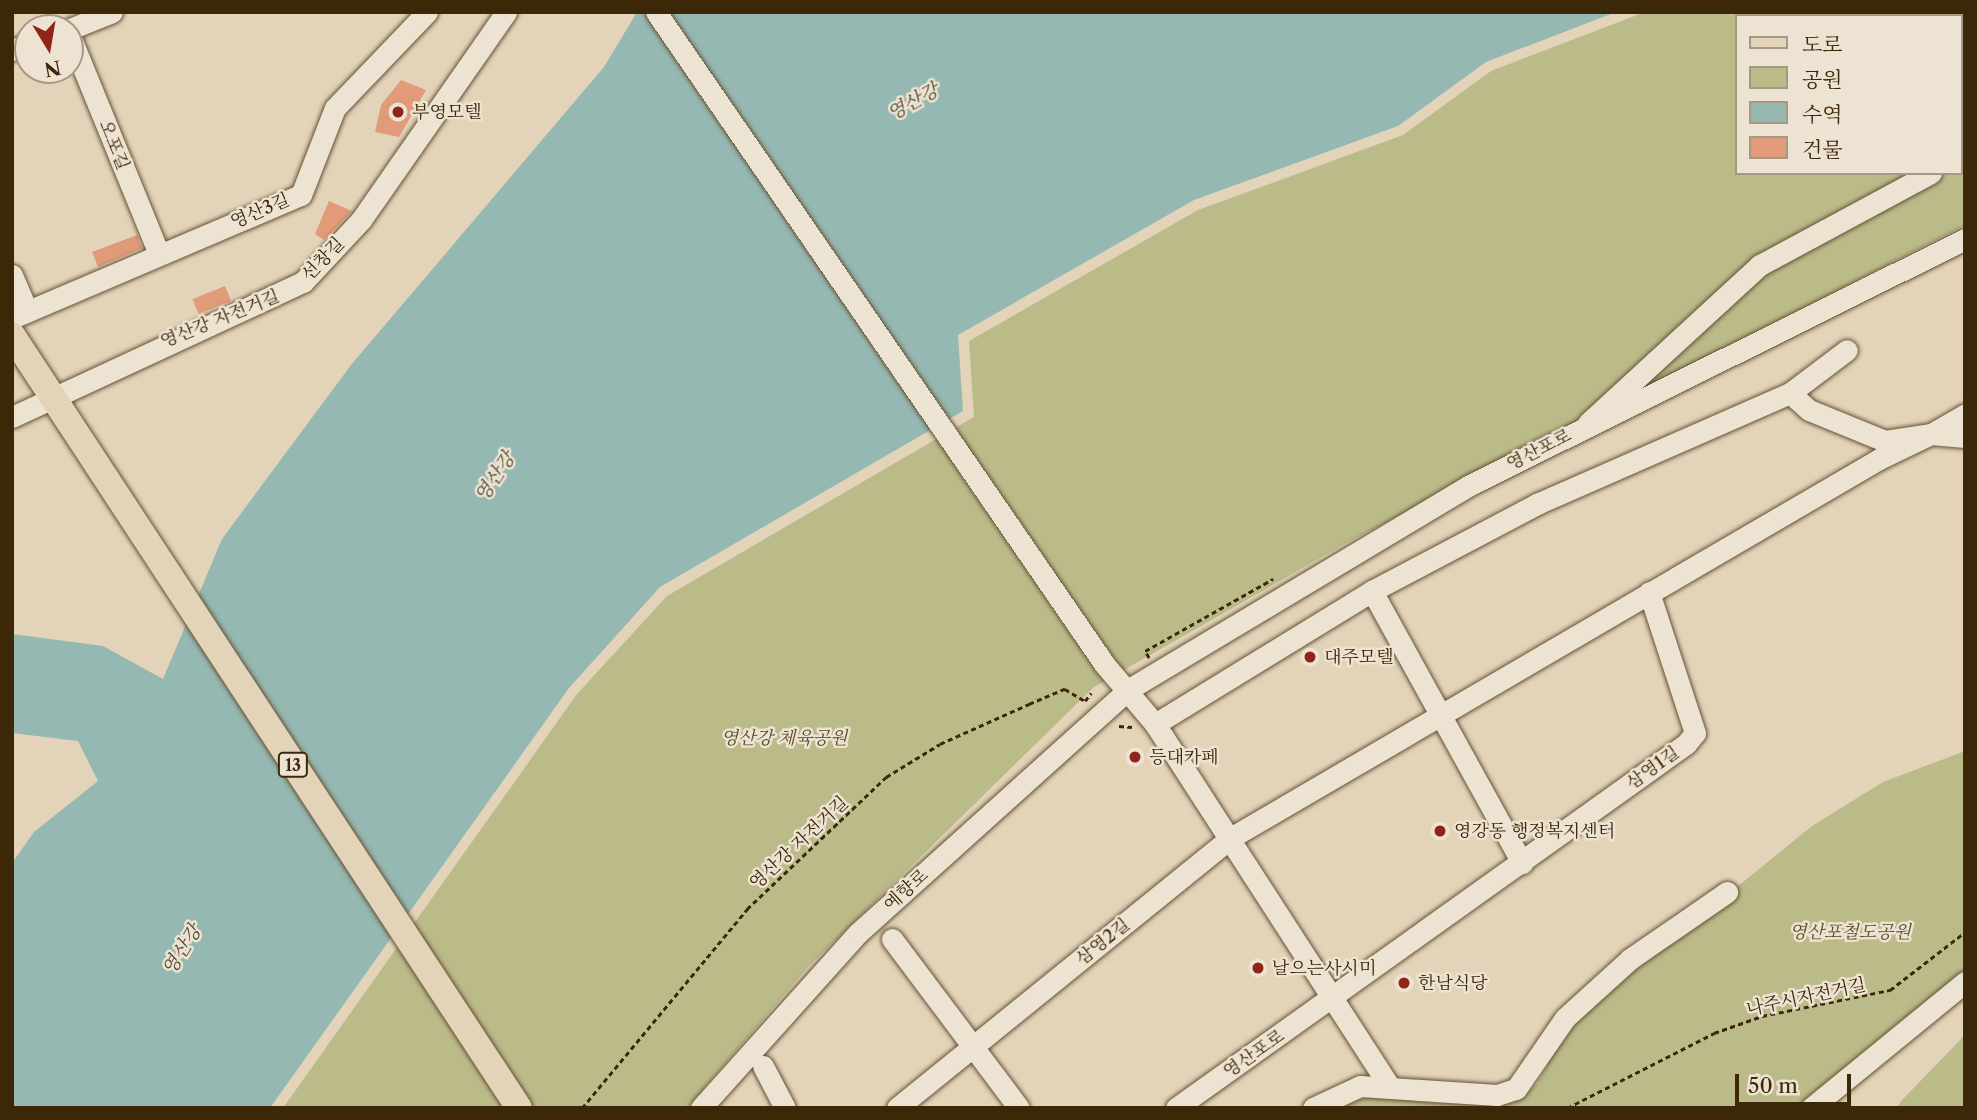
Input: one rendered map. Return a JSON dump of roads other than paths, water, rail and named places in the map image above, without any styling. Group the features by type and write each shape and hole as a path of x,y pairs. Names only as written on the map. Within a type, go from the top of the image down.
{"main road":[{"name":"13","path":"12,335 519,1108"}],"street":[{"path":"84,23 112,12"},
{"name":"영산3길","path":"20,314 300,195 335,108 427,12"},
{"name":"선창길","path":"12,417 46,390 303,282 362,220 506,12"},
{"path":"656,12 1105,665 1129,689 1155,724 1232,837 1332,1000 1388,1084"},
{"name":"오포길","path":"84,70 159,254"},
{"path":"1586,426 1604,402 1760,265 1927,175"},
{"name":"영산포로","path":"1129,689 1378,536 1586,426 1965,239"},
{"path":"12,275 20,314"},
{"path":"1155,724 1372,591 1537,504 1790,393 1847,350"},
{"path":"1790,393 1809,410 1885,441 1931,434 1965,437"},
{"path":"1232,837 1648,592 1965,414"},
{"path":"1372,591 1522,863"},
{"name":"삼영1길","path":"1332,1000 1522,863 1695,733 1648,592"},
{"name":"예향로","path":"701,1108 858,933 1129,689"},
{"name":"삼영2길","path":"897,1108 1232,837"},
{"path":"1313,1108 1342,1090 1388,1084 1484,1095 1516,1089 1565,1018 1630,959 1727,892"},
{"path":"892,939 1019,1108"},
{"path":"1811,1108 1965,982"},
{"name":"영산포로","path":"1176,1108 1332,1000"},
{"path":"763,1066 785,1108"}],"water":[{"name":"영산강","path":"637,12 1616,12 1486,62 1398,126 1194,200 958,335 963,411 660,587 569,688 270,1108 12,1108 12,863 34,832 98,781 78,741 12,733 12,634 103,646 163,679 222,539 351,365 604,67"}],"place":[{"name":"부영모텔","path":"398,112"},
{"name":"대주모텔","path":"1310,657"},
{"name":"등대카페","path":"1135,757"},
{"name":"영강동 행정복지센터","path":"1440,831"},
{"name":"날으는사시미","path":"1258,968"},
{"name":"한남식당","path":"1404,983"}],"park label":[{"name":"영산강 체육공원","path":"784,738"},
{"name":"영산포철도공원","path":"1850,932"}]}
